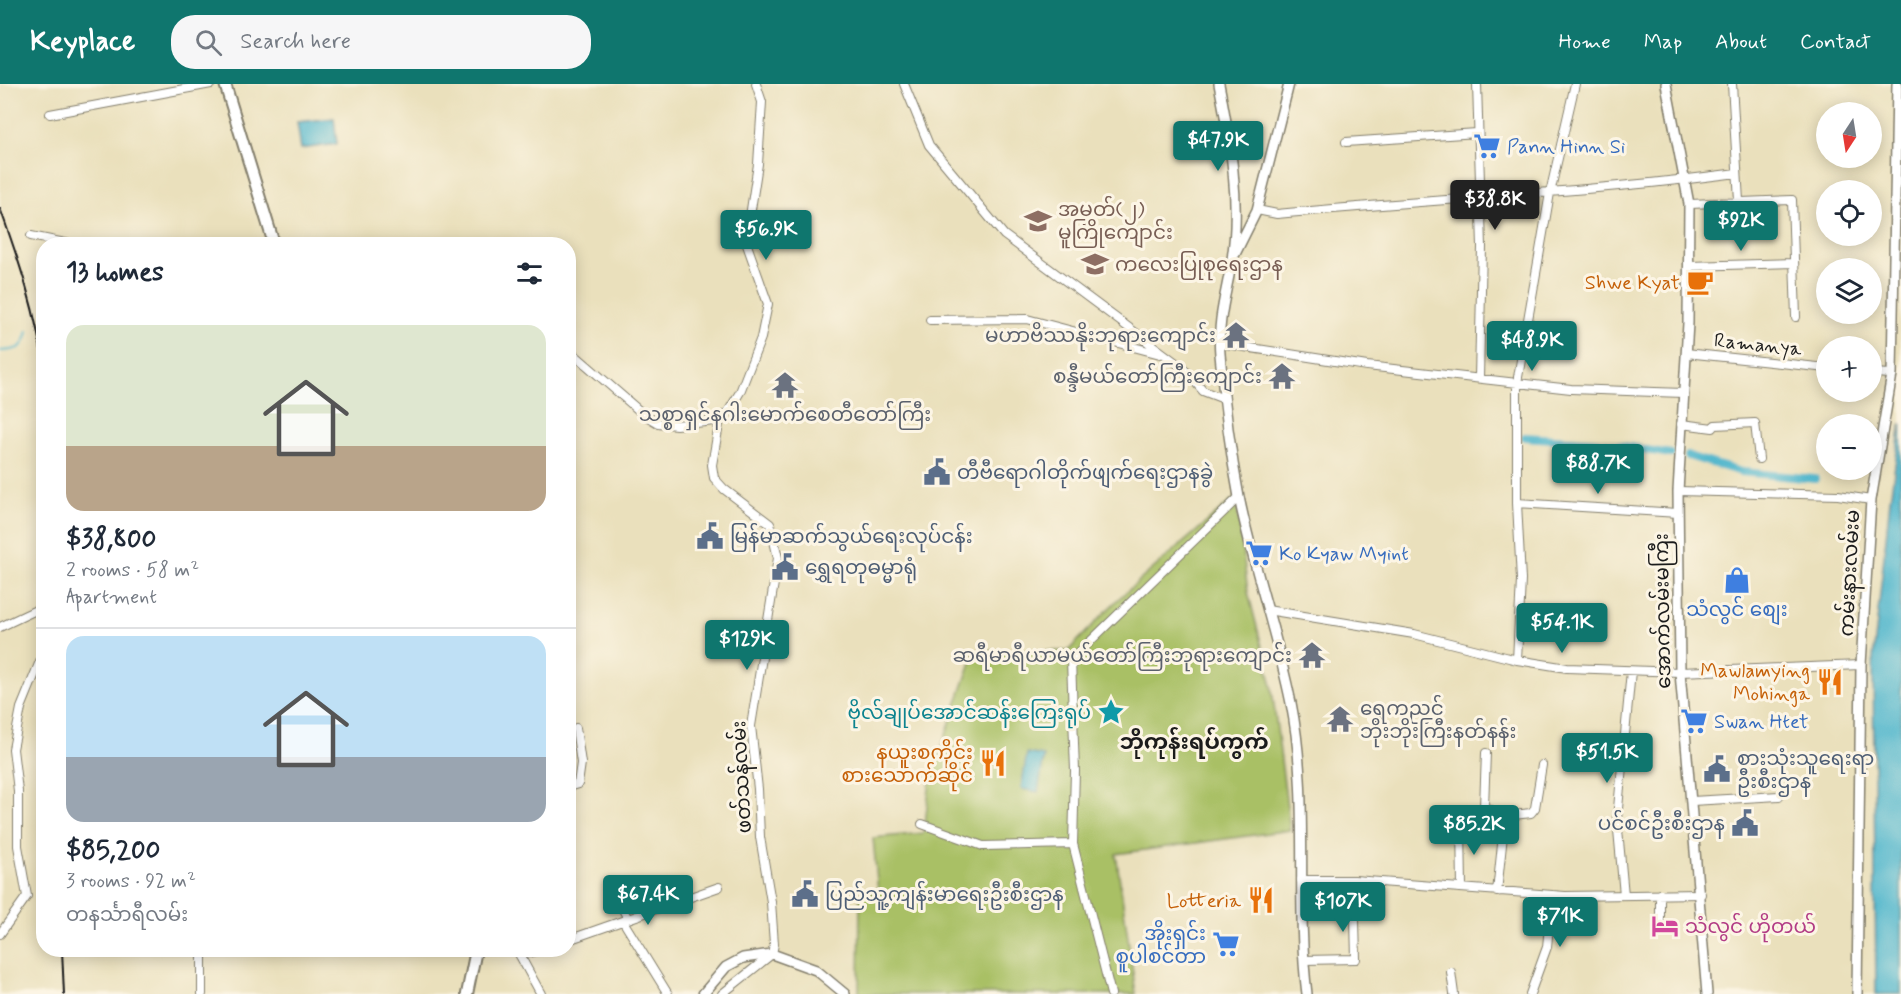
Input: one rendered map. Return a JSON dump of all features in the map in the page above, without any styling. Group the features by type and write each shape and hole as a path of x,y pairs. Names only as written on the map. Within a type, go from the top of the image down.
{"highway":[{"path":"225,84 272,237"},
{"path":"467,994 475,957"}],"main road":[{"path":"1219,84 1228,129 1235,210 1232,259 1221,303 1219,343 1224,399 1239,497 1291,704 1299,784 1306,994"},
{"path":"1232,259 1257,210 1289,84"},
{"name":"အောက်လမ်းမကြီး","path":"1666,84 1689,204 1686,353 1678,491 1680,672 1701,894 1707,994"},
{"name":"ကမ်းနားလမ်းမ","path":"1857,994 1861,665 1871,500 1892,374 1897,84"},
{"path":"703,994 726,967 743,958 772,954 816,970 845,994"}],"street":[{"path":"50,114 211,84"},
{"path":"576,356 635,407 658,423 676,424 720,419 728,412 740,392 761,338 768,304 746,242 758,164 761,123 762,102 756,84"},
{"path":"904,84 929,145 1004,235 1183,368 1203,391 1224,399"},
{"path":"1477,84 1481,197 1479,378"},
{"path":"1517,660 1521,580 1517,503 1517,383 1550,193 1575,84"},
{"path":"1732,84 1739,201"},
{"path":"1346,142 1477,133"},
{"path":"1257,210 1277,214 1550,193 1737,173"},
{"path":"1689,204 1792,200 1796,316"},
{"path":"31,236 36,237"},
{"path":"1689,266 1793,263"},
{"path":"930,320 1026,320 1164,355"},
{"path":"1219,343 1367,366 1571,389 1683,393"},
{"name":"Ramanya","path":"1686,353 1816,367"},
{"path":"1882,374 1892,374"},
{"name":"ဖတ်သန်လမ်း","path":"720,419 712,465 714,478 770,524 778,558 751,726 758,789 760,837 771,902 774,944 772,954"},
{"path":"1682,424 1713,428 1715,425 1755,423 1759,459"},
{"path":"1678,491 1838,495 1871,500"},
{"path":"1111,994 1073,844 1075,771 1071,660 1239,497"},
{"path":"1517,503 1678,513"},
{"path":"1267,610 1414,634 1517,660 1567,668 1680,672 1861,665"},
{"path":"0,627 36,611"},
{"path":"0,934 27,896 18,846 18,791 13,748 21,708 36,671"},
{"path":"1624,895 1617,819 1631,671"},
{"path":"576,728 580,776 576,785"},
{"path":"1486,753 1484,807 1505,816 1531,813 1535,808 1542,765"},
{"path":"1692,801 1779,796"},
{"path":"1497,892 1505,816"},
{"path":"922,824 983,846 1073,844"},
{"path":"1461,824 1462,888"},
{"path":"1301,880 1354,880 1552,895 1701,894"},
{"path":"1304,960 1356,959 1354,880"},
{"path":"576,937 719,887"},
{"path":"612,888 625,920 668,994"},
{"path":"1660,894 1660,923"},
{"path":"1530,994 1547,947 1552,895"},
{"path":"722,994 772,954"},
{"path":"202,957 202,994"},
{"path":"521,957 541,994"},
{"path":"1450,972 1454,994"}],"green space":[{"path":"1236,497 1248,592 1271,682 1290,830 1116,854 1136,994 859,994 860,894 878,892 873,838 924,833 930,780 975,651 1068,651 1117,600"}],"water":[{"path":"334,118 337,144 301,149 297,122"},
{"path":"1901,423 1901,994 1876,994 1873,659 1890,500"},
{"path":"1027,753 1044,756 1038,792 1021,789"}],"waterway":[{"path":"0,351 11,350 22,345 28,331"},
{"path":"1525,437 1596,442 1671,454"},
{"path":"1688,456 1741,472 1815,479"}],"railway":[{"path":"0,208 36,326"},
{"path":"62,957 64,994"}],"place":[{"name":"Pann Hinn Si","path":"1487,146"},
{"name":"အမှတ်(၂) မူကြိုကျောင်း","path":"1038,221"},
{"name":"ကလေးပြုစုရေးဌာန","path":"1095,264"},
{"name":"Shwe Kyat","path":"1700,282"},
{"name":"မဟာဗိဿနိုးဘုရားကျောင်း","path":"1236,335"},
{"name":"စန္ဒီမယ်တော်ကြီးကျောင်း","path":"1282,376"},
{"name":"သစ္စာရှင်နဂါးမောက်စေတီတော်ကြီး","path":"785,385"},
{"name":"တီဗီရောဂါတိုက်ဖျက်ရေးဌာနခွဲ","path":"937,472"},
{"name":"မြန်မာဆက်သွယ်ရေးလုပ်ငန်း","path":"710,536"},
{"name":"Ko Kyaw Myint","path":"1259,553"},
{"name":"ရွှေရတုဓမ္မာရုံ","path":"785,567"},
{"name":"သံလွင် စျေး","path":"1737,580"},
{"name":"ဆရီမာရီယာမယ်တော်ကြီးဘုရားကျောင်း","path":"1312,655"},
{"name":"Mawlamying Mohinga","path":"1830,682"},
{"name":"ဗိုလ်ချုပ်အောင်ဆန်းကြေးရုပ်","path":"1111,712"},
{"name":"ရွှေကညင် ဘိုးဘိုးကြီးနတ်နန်း","path":"1340,719"},
{"name":"Swan Htet","path":"1694,721"},
{"name":"နယူးစကိုင်း စားသောက်ဆိုင်","path":"993,763"},
{"name":"စားသုံးသူရေးရာ ဦးစီးဌာန","path":"1717,769"},
{"name":"ပင်စင်ဦးစီးဌာန","path":"1745,823"},
{"name":"ပြည်သူ့ကျန်းမာရေးဦးစီးဌာန","path":"805,894"},
{"name":"Lotteria","path":"1261,900"},
{"name":"သံလွင် ဟိုတယ်","path":"1665,926"},
{"name":"အိုးရှင်း စူပါစင်တာ","path":"1226,944"}],"district":[{"name":"ဘိုကုန်းရပ်ကွက်","path":"1194,741"}]}
